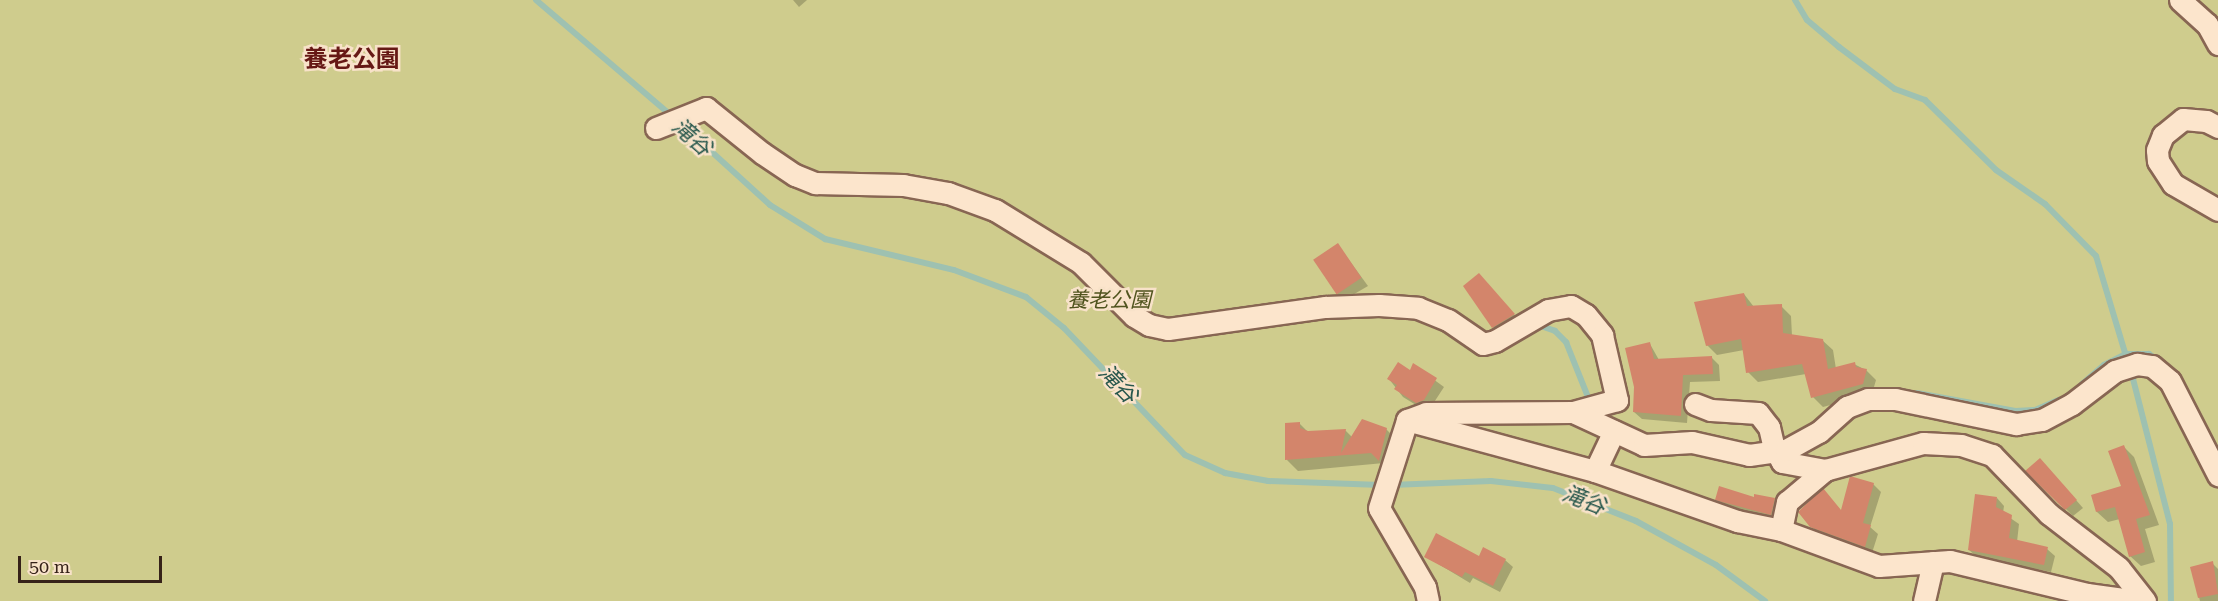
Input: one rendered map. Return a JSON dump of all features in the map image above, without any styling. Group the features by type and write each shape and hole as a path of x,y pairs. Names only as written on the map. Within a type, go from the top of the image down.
{"street":[{"path":"2180,0 2201,17 2218,44"},
{"path":"656,128 706,108 762,153 795,175 815,183 903,185 948,193 995,210 1081,263 1134,316 1149,325 1168,329 1325,307 1380,305 1428,312 1449,320 1483,344 1495,341 1548,310 1571,306 1586,315 1602,335 1617,400 1574,412 1481,410 1426,413 1407,420 1393,456 1379,508 1421,579 1428,601"},
{"path":"2218,127 2206,121 2183,119 2163,135 2157,150 2158,161 2173,184 2218,210"},
{"path":"1574,412 1644,445 1692,442 1749,455 1786,450 1819,432 1847,407 1868,399 1895,399 2016,424 2042,420 2072,404 2127,367 2152,366 2170,381 2218,475"},
{"path":"1695,404 1711,410 1758,413 1776,450 1792,498"},
{"path":"1407,420 1595,471 1737,521 1781,530 1879,566 1933,562 1986,567 2087,594 2138,601"},
{"path":"1595,471 1614,431"},
{"path":"1781,530 1787,502 1825,470 1923,443 1961,445 1982,451 2000,461 2049,514 2119,568 2145,601"},
{"path":"1776,450 1825,470"},
{"path":"1926,594 1933,562"}],"green space":[{"name":"養老公園","path":"0,0 2218,0 2218,601 0,601"}],"building":[{"path":"1338,243 1361,278 1337,295 1313,260"},
{"path":"1479,273 1515,314 1492,328 1463,286"},
{"path":"1744,293 1747,306 1782,304 1783,333 1823,339 1828,369 1855,362 1856,367 1867,369 1863,384 1811,398 1802,364 1746,373 1741,339 1706,346 1694,302"},
{"path":"1650,342 1654,359 1712,356 1713,374 1683,375 1681,416 1633,412 1634,387 1625,348"},
{"path":"1398,362 1410,370 1413,363 1437,378 1424,400 1416,403 1394,389 1397,385 1387,379"},
{"path":"1362,419 1387,428 1379,461 1371,453 1285,460 1285,423 1300,422 1300,428 1308,431 1346,429 1341,453"},
{"path":"2124,445 2150,515 2136,519 2145,552 2129,557 2115,507 2096,512 2091,495 2121,486 2108,451"},
{"path":"2040,458 2077,500 2065,510 2025,471"},
{"path":"1850,476 1874,483 1863,523 1871,525 1865,547 1810,527 1798,512 1823,488 1841,510"},
{"path":"1719,486 1754,497 1754,494 1775,498 1771,515 1715,500"},
{"path":"1975,494 1997,497 1996,507 2012,515 2009,538 2048,547 2044,565 1968,550"},
{"path":"1436,533 1479,556 1483,547 1506,559 1493,586 1465,572 1462,577 1424,557"},
{"path":"2213,561 2218,594 2198,598 2190,567"}],"waterway":[{"name":"滝谷","path":"536,0 672,116"},
{"path":"1795,0 1807,20 1839,47 1895,89 1925,100 1996,170 2045,204 2096,256 2126,356"},
{"name":"滝谷","path":"680,123 770,205 825,239 954,270 1026,297 1064,328 1185,455 1225,473 1268,481 1381,485"},
{"path":"1538,325 1555,331 1566,342 1590,402"},
{"path":"2082,384 2104,365 2126,354 2149,354 2156,359"},
{"path":"2131,371 2170,524 2171,601"},
{"path":"1917,393 2015,411 2035,410 2059,400"},
{"name":"滝谷","path":"1391,485 1491,481 1553,488 1636,521 1716,565 1765,601"}],"district":[{"name":"養老公園","path":"352,60"}]}
